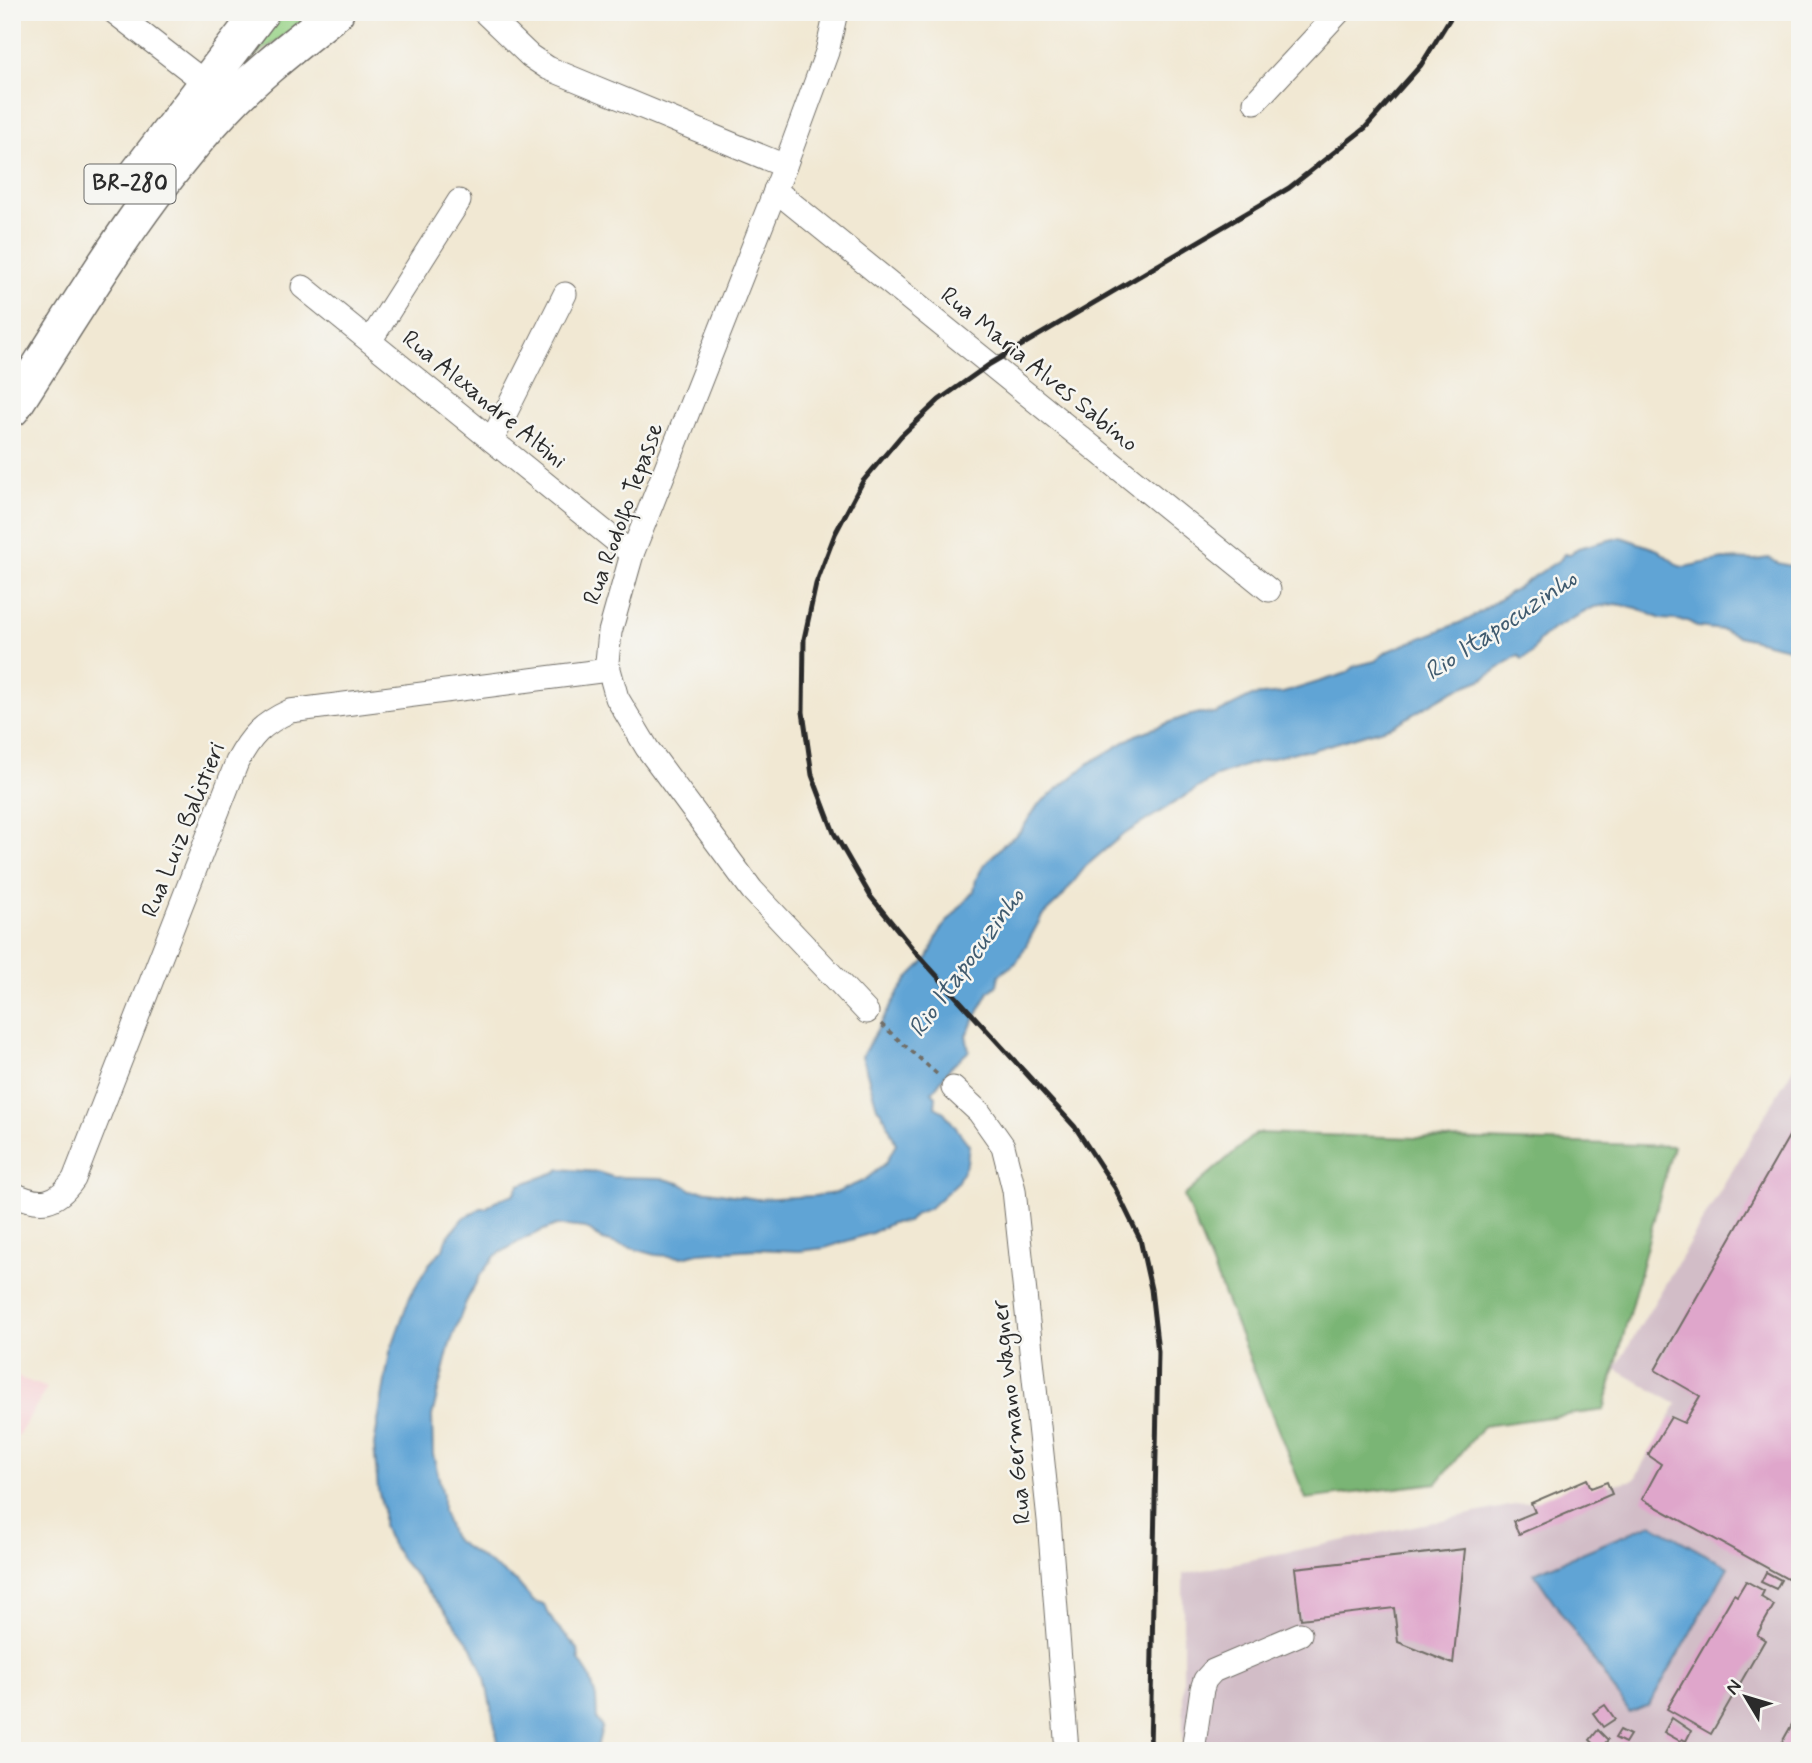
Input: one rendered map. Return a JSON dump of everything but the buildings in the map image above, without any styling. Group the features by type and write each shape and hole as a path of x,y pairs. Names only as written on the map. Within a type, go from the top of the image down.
{"highway":[{"name":"BR-280","path":"12,365 131,183 261,12"},
{"name":"BR-280","path":"12,409 129,229 179,160 250,83 336,12"}],"street":[{"path":"114,12 207,83"},
{"path":"484,12 530,56 548,68 785,166"},
{"name":"Rua Rodolfo Tepasse","path":"836,12 827,52 785,166 632,554 610,632 607,662 617,698 647,748 752,890 867,1012"},
{"path":"1255,102 1339,12"},
{"name":"Rua Maria Alves Sabino","path":"775,190 1269,590"},
{"path":"370,341 459,201"},
{"name":"Rua Alexandre Altini","path":"303,286 632,554"},
{"path":"492,440 565,294"},
{"name":"Rua Luiz Balistieri","path":"12,1194 40,1203 53,1200 65,1192 74,1179 237,762 250,739 271,720 289,711 608,670"},
{"name":"Rua Germano Wagner","path":"953,1088 979,1112 1003,1146 1014,1190 1049,1520 1067,1751"},
{"path":"1193,1751 1202,1689 1205,1680 1213,1671 1300,1634"}],"path":[{"path":"867,1012 953,1088"}],"shaded area":[{"path":"1800,1056 1800,1751 1183,1751 1183,1574 1634,1480 1677,1404 1615,1369"},
{"path":"12,1375 47,1388 12,1446"}],"green space":[{"path":"273,12 322,12 259,53 228,77"},
{"path":"1256,1133 1673,1146 1604,1410 1483,1426 1437,1483 1306,1499 1184,1196"}],"water":[{"name":"Rio Itapocuzinho","path":"1621,537 1658,550 1684,567 1723,559 1769,558 1800,568 1800,651 1723,630 1697,627 1688,621 1661,619 1637,608 1616,604 1594,607 1551,630 1539,641 1531,654 1522,659 1518,655 1483,679 1453,691 1393,726 1309,751 1299,751 1247,765 1217,776 1120,837 1086,866 1061,898 1042,916 1017,962 999,975 997,985 989,992 966,1035 969,1051 950,1068 932,1092 936,1096 935,1107 944,1112 969,1145 967,1163 957,1183 930,1208 915,1214 908,1222 891,1223 872,1233 825,1248 799,1251 756,1249 698,1253 683,1257 656,1255 603,1240 586,1228 556,1225 527,1237 495,1256 479,1277 466,1302 449,1347 432,1416 433,1454 443,1495 443,1511 455,1540 517,1582 534,1602 544,1605 554,1623 578,1649 579,1660 590,1677 596,1698 597,1719 602,1728 596,1751 500,1751 485,1678 472,1647 401,1559 387,1536 378,1490 374,1445 390,1352 410,1296 429,1264 443,1249 446,1239 463,1218 514,1194 519,1185 560,1169 597,1172 613,1177 661,1178 692,1190 756,1199 836,1193 865,1180 886,1163 896,1144 877,1107 862,1056 898,993 928,958 940,930 974,891 976,879 984,865 1020,832 1038,805 1088,764 1136,735 1184,717 1200,713 1216,714 1252,696 1283,693 1347,673 1355,666 1375,661 1388,651 1469,619 1561,559 1564,554"},
{"path":"1651,1524 1728,1567 1649,1705 1630,1713 1534,1573"}],"railway":[{"path":"1150,1751 1158,1352 1151,1289 1140,1239 1115,1188 1075,1127 918,955 871,897 834,833 812,775 803,712 804,639 816,584 835,534 863,481 901,436 939,400 990,364 1289,188 1365,128 1421,65 1454,12"}]}
